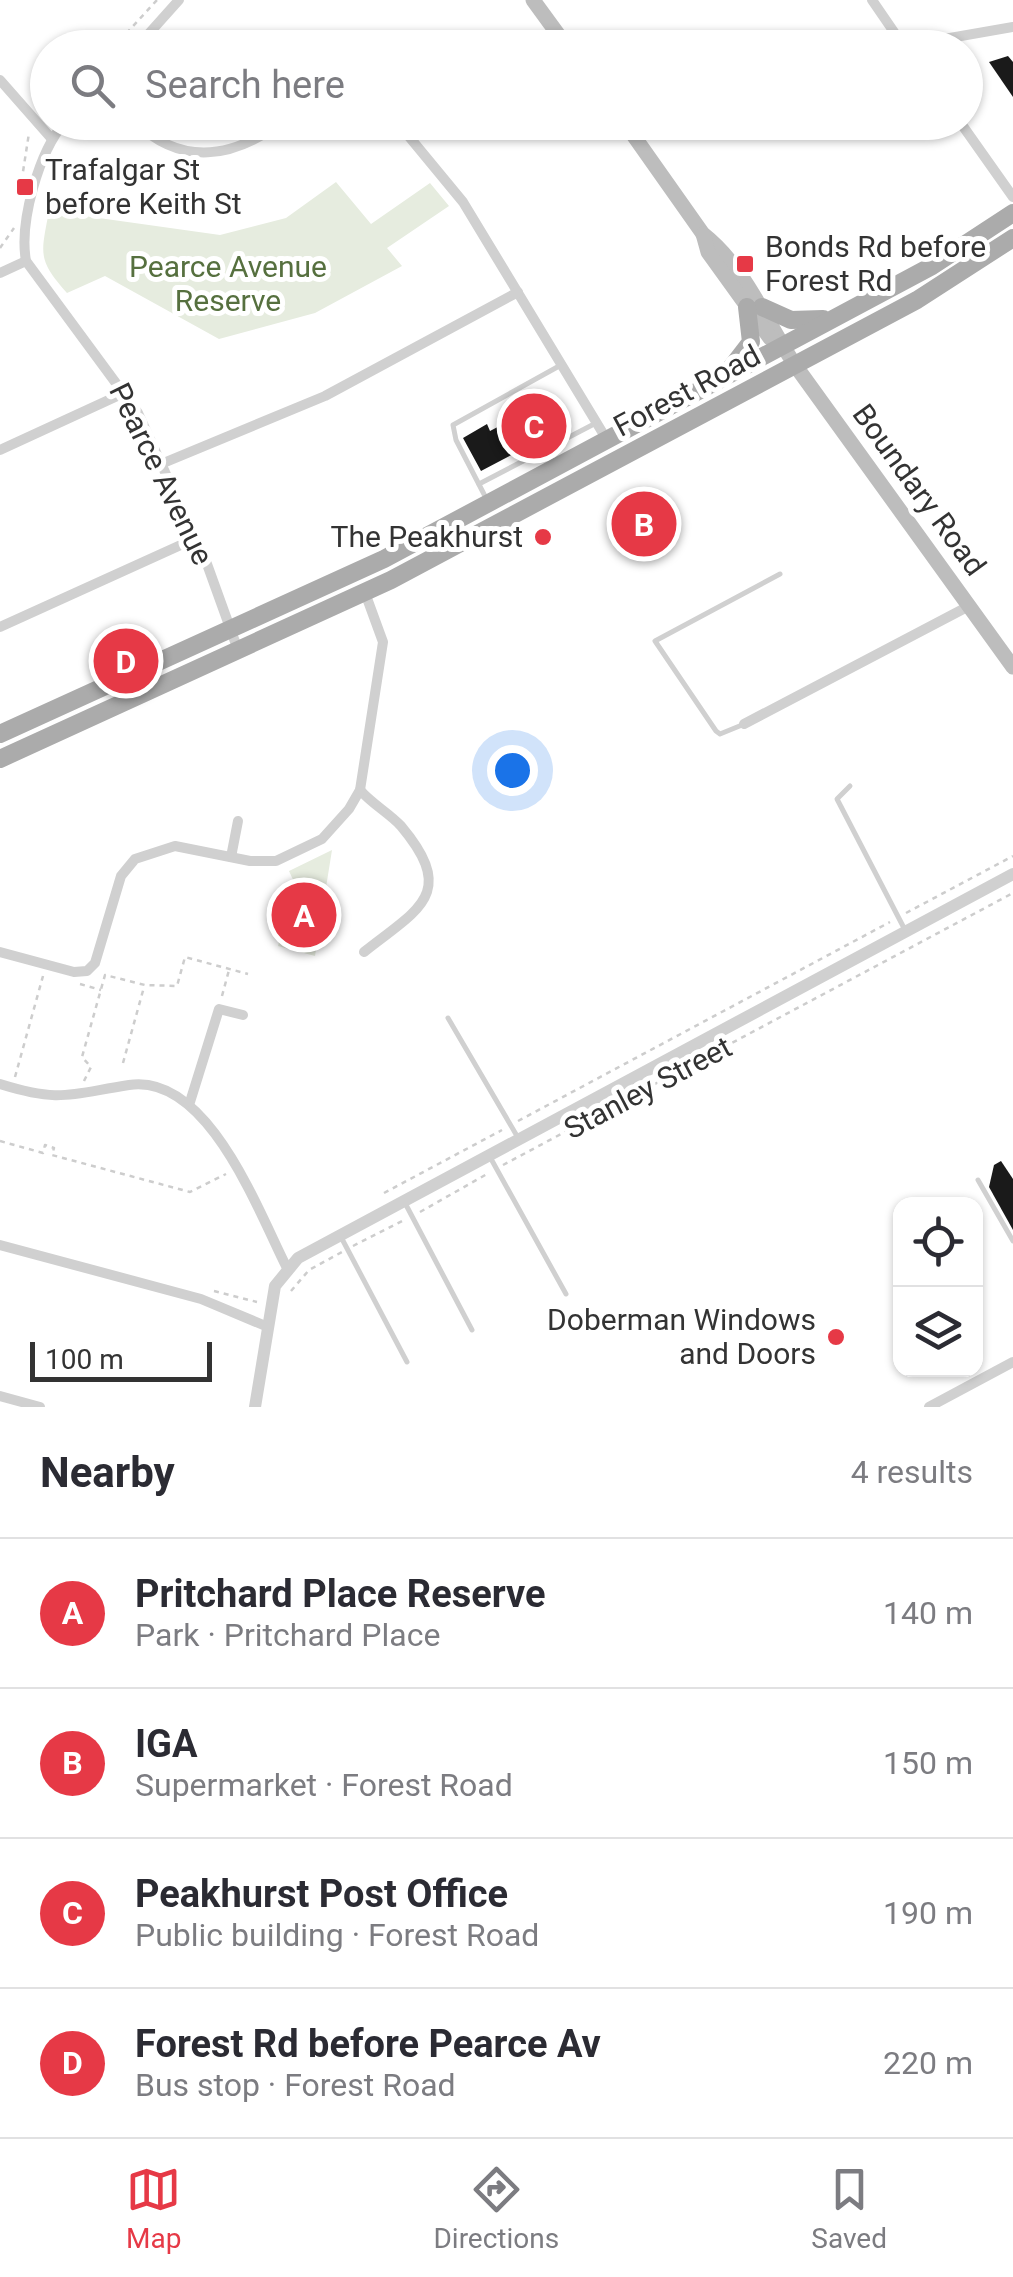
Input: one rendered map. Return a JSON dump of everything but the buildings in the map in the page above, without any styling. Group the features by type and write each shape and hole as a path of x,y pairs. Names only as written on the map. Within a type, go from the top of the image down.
{"main road":[{"path":"533,0 555,30"},
{"name":"Boundary Road","path":"637,140 703,234 720,247 754,307 780,333 782,346 794,365 1013,667"},
{"name":"Forest Road","path":"0,734 356,572 950,256 1013,213"},
{"name":"Forest Road","path":"0,760 365,593 938,288 1013,238"},
{"path":"720,380 749,348 754,307 797,321 838,316"}],"street":[{"path":"152,30 179,0"},
{"path":"872,0 893,30"},
{"path":"983,33 1013,27"},
{"path":"0,80 30,114"},
{"path":"0,272 26,261 39,168 50,140"},
{"path":"158,140 203,154 255,140"},
{"path":"412,140 463,202 607,440"},
{"path":"973,140 1013,196"},
{"name":"Pearce Avenue","path":"26,261 126,392 162,464 238,650"},
{"path":"162,464 326,396 518,292"},
{"path":"0,450 126,392"},
{"path":"0,627 194,539"},
{"path":"0,952 74,972 87,971 95,963 120,876 135,859 166,847 268,862 310,848 341,820 360,790 383,642 356,572"},
{"path":"744,724 969,606"},
{"path":"360,790 399,824 430,873 430,890 418,909 364,952"},
{"path":"231,857 238,821"},
{"name":"Stanley Street","path":"287,1268 340,1234 1013,874"},
{"path":"190,1102 219,1009 242,1016"},
{"path":"0,1084 40,1096 72,1097 132,1084 149,1085 190,1102 223,1145 287,1268 276,1286 254,1407"},
{"path":"0,1244 243,1314 268,1328"},
{"path":"929,1407 1013,1362"},
{"path":"0,1396 40,1407"}],"lane":[{"path":"489,502 456,440 454,425 562,365"},
{"path":"479,484 597,423"},
{"path":"744,724 720,734 716,731 655,641 780,574"},
{"path":"850,786 837,799 906,931"},
{"path":"448,1018 518,1139"},
{"path":"489,1155 566,1294"},
{"path":"978,1180 1013,1241"},
{"path":"403,1200 472,1330"},
{"path":"340,1234 407,1362"}],"path":[{"path":"130,30 157,0"},
{"path":"19,196 29,133"},
{"path":"1,247 12,235 16,213"},
{"name":"Stanley Street","path":"384,1192 1013,856"},
{"name":"Stanley Street","path":"291,1291 310,1270 348,1249 1013,893"},
{"path":"72,1097 72,1084 90,1074 90,1064 82,1057 106,974 145,986 177,986 185,957 248,974"},
{"path":"221,1002 230,969"},
{"path":"15,1078 44,974"},
{"path":"124,1063 145,986"},
{"path":"0,1141 43,1153 45,1145 54,1148 52,1154 190,1192 226,1174"}],"green space":[{"name":"Pearce Avenue Reserve","path":"336,182 371,224 430,183 449,206 387,248 402,266 315,313 219,339 105,276 67,293 46,263 44,237 49,211 220,235 286,218"},
{"path":"332,850 315,956 278,946 295,884 289,871"}],"place":[{"name":"Trafalgar St before Keith St","path":"25,187"},
{"name":"Bonds Rd before Forest Rd","path":"745,264"},
{"name":"Peakhurst Post Office","path":"534,426"},
{"name":"IGA","path":"644,524"},
{"name":"The Peakhurst","path":"543,537"},
{"name":"Forest Rd before Pearce Av","path":"126,661"},
{"name":"Pritchard Place Reserve","path":"304,915"},
{"name":"Doberman Windows and Doors","path":"836,1337"}]}
